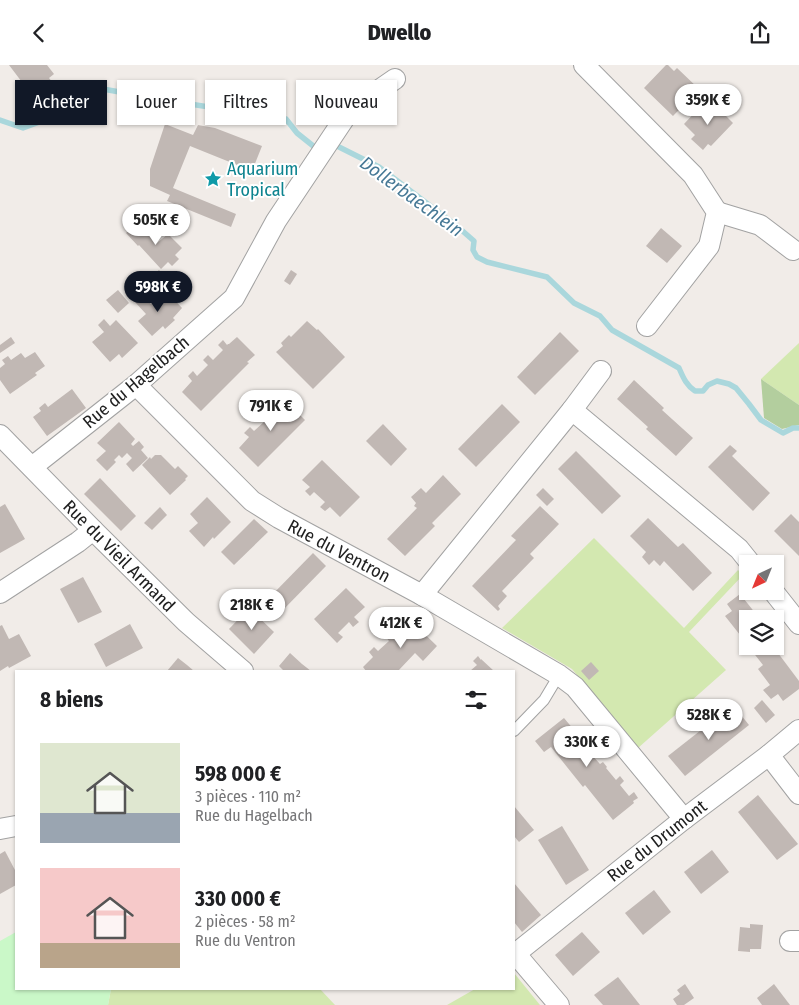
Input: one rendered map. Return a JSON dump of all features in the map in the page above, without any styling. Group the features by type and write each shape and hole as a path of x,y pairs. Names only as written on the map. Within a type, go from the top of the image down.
{"street":[{"path":"584,65 693,175 718,212 760,225 793,250"},
{"name":"Rue du Hagelbach","path":"32,467 136,385 234,298 276,221 350,110 395,79"},
{"path":"647,326 708,246 718,212"},
{"path":"422,595 572,410 601,371"},
{"name":"Rue du Ventron","path":"136,385 252,501 278,519 422,595 559,675 574,687 684,819"},
{"path":"572,410 744,555"},
{"name":"Rue du Vieil Armand","path":"0,435 186,623 242,670"},
{"path":"0,593 93,530"},
{"path":"780,600 799,624"},
{"name":"Rue du Drumont","path":"515,953 799,730"},
{"path":"769,755 799,794"},
{"path":"0,829 15,827"},
{"path":"515,953 558,1005"}],"lane":[{"path":"515,730 544,700 559,675"}],"green space":[{"path":"799,343 799,405 761,379"},
{"path":"761,379 799,405 799,425 782,429 764,418"},
{"path":"594,538 684,628 739,571 739,579 689,632 726,670 638,748 572,669 502,628"},
{"path":"15,933 15,990 111,990 108,1005 0,1005 0,941"},
{"path":"515,974 540,1005 447,1005 473,990 515,990"},
{"path":"111,990 321,990 335,1005 108,1005"}],"building":[{"path":"9,65 47,65 54,74 49,78 51,80 20,80"},
{"path":"666,65 674,71 677,68 699,89 673,116 644,88"},
{"path":"701,106 710,114 717,107 733,123 711,146 708,144 703,150 691,139 695,135 684,124"},
{"path":"165,125 193,135 198,125 215,128 262,146 252,171 190,146 173,188 236,214 231,227 167,201 170,195 150,186 150,169"},
{"path":"138,222 157,243 168,234 182,248 175,255 179,259 172,266 168,262 161,269 126,233"},
{"path":"661,228 682,246 667,263 646,246"},
{"path":"159,270 167,278 161,283 154,274"},
{"path":"291,270 297,274 290,285 284,281"},
{"path":"118,290 129,303 118,313 106,300"},
{"path":"168,293 182,308 173,318 175,320 165,329 163,326 152,336 138,321 146,314 135,302 142,295 151,304 158,297 161,300"},
{"path":"104,319 110,326 116,320 138,343 122,358 119,354 110,362 92,342 104,332 98,325"},
{"path":"307,321 318,329 345,357 313,389 276,352 283,346 281,343 289,335 291,337"},
{"path":"560,332 579,351 535,395 517,377"},
{"path":"11,337 15,343 0,353 0,345"},
{"path":"237,337 255,355 201,411 182,392 192,381 188,376 193,371 197,376 208,365 203,360 208,355 213,360 223,350 218,345 223,340 227,345"},
{"path":"35,352 45,366 35,373 37,375 10,394 0,380 0,368 5,364 2,360 8,356 11,360 21,353 25,358"},
{"path":"634,380 664,408 662,410 693,438 676,456 617,399"},
{"path":"72,389 86,408 47,436 33,417 41,411 39,408 45,403 48,407"},
{"path":"279,396 305,420 258,467 239,448 249,437 244,433 250,427 254,431 265,421 260,416 265,411 270,416 279,406 275,402"},
{"path":"502,404 520,422 476,467 458,449"},
{"path":"119,422 135,439 131,444 133,446 139,441 144,447 141,450 148,458 133,472 126,464 132,458 127,453 122,458 119,455 114,460 116,462 107,471 96,460 106,451 97,443"},
{"path":"383,424 407,449 391,466 366,441"},
{"path":"730,445 737,451 732,456 770,493 753,511 708,467"},
{"path":"576,451 621,496 602,514 558,469"},
{"path":"155,455 161,455 175,469 178,466 188,476 170,495 142,465"},
{"path":"322,460 360,497 340,517 330,507 325,511 320,507 325,502 314,492 310,496 305,491 310,487 302,480"},
{"path":"443,475 461,494 432,523 435,526 405,556 387,539 417,508 414,506 416,503 411,497 421,488 426,493"},
{"path":"100,478 136,516 121,531 84,494"},
{"path":"543,488 554,499 547,506 536,495"},
{"path":"207,497 231,522 204,547 189,531 198,523 190,514"},
{"path":"5,504 25,539 0,553 0,507"},
{"path":"540,506 559,524 530,554 534,558 502,591 507,596 498,606 500,609 498,611 472,586 516,540 511,536"},
{"path":"160,507 167,515 152,530 144,523"},
{"path":"791,514 799,522 799,556 774,531"},
{"path":"648,518 678,547 683,543 712,573 693,591 664,561 660,566 654,560 649,565 642,557 646,552 630,536"},
{"path":"254,519 268,532 234,565 221,552"},
{"path":"313,553 326,566 281,612 268,599"},
{"path":"83,577 102,612 78,623 60,589"},
{"path":"346,588 365,607 354,617 359,622 353,627 349,622 338,633 343,637 337,643 314,619"},
{"path":"739,595 739,600 745,600 753,610 739,610 739,634 725,616 732,611 727,604"},
{"path":"249,608 274,632 254,654 229,629"},
{"path":"404,616 437,646 423,661 415,653 399,670 365,670 363,667 373,657 369,652 374,647 378,651 389,641 385,636 389,631 394,635 404,626 399,621"},
{"path":"130,624 143,648 106,667 94,644"},
{"path":"2,625 9,639 19,634 31,656 0,671 0,626"},
{"path":"290,653 310,670 283,670 279,666"},
{"path":"755,655 780,655 799,681 799,689 783,701 778,694 771,699 763,690 770,685 758,669 763,665"},
{"path":"478,656 493,670 471,670 477,665 473,661"},
{"path":"178,658 193,670 168,670"},
{"path":"591,662 599,671 589,680 581,671"},
{"path":"762,700 775,715 766,723 754,708"},
{"path":"733,705 749,725 685,776 668,756"},
{"path":"564,718 574,730 579,727 583,731 577,735 587,747 592,743 596,748 590,753 600,764 603,762 616,780 620,776 624,781 620,785 629,796 634,792 638,798 613,820 585,785 583,787 551,747 544,752 535,741"},
{"path":"758,795 798,844 777,860 738,812"},
{"path":"515,807 534,830 519,842 515,837"},
{"path":"562,826 589,870 566,885 538,840"},
{"path":"712,850 729,872 701,894 684,872"},
{"path":"5,851 15,870 15,886 0,894 0,854"},
{"path":"515,884 541,915 522,932 515,923"},
{"path":"654,890 671,912 643,935 625,913"},
{"path":"750,924 763,925 761,949 750,949 750,952 738,951 740,927 750,928"},
{"path":"582,932 600,952 573,976 555,955"},
{"path":"618,977 640,1005 603,1005 594,995"},
{"path":"685,984 694,998 684,1005 677,1005 673,999 680,994 677,990"},
{"path":"774,984 790,1005 762,1005 757,998"}],"waterway":[{"name":"Dollerbaechlein","path":"0,120 23,128 42,121 71,101 103,89 286,119 297,133 318,149"},
{"name":"Dollerbaechlein","path":"332,146 335,145 379,167 458,227 474,241 473,250 477,257 487,262 547,277 574,303 600,316 612,330 679,368 683,378 695,391 703,391 708,385 717,381 729,384 736,388 761,420 783,433 793,428 799,428"}],"place":[{"name":"Aquarium Tropical","path":"213,179"}]}
